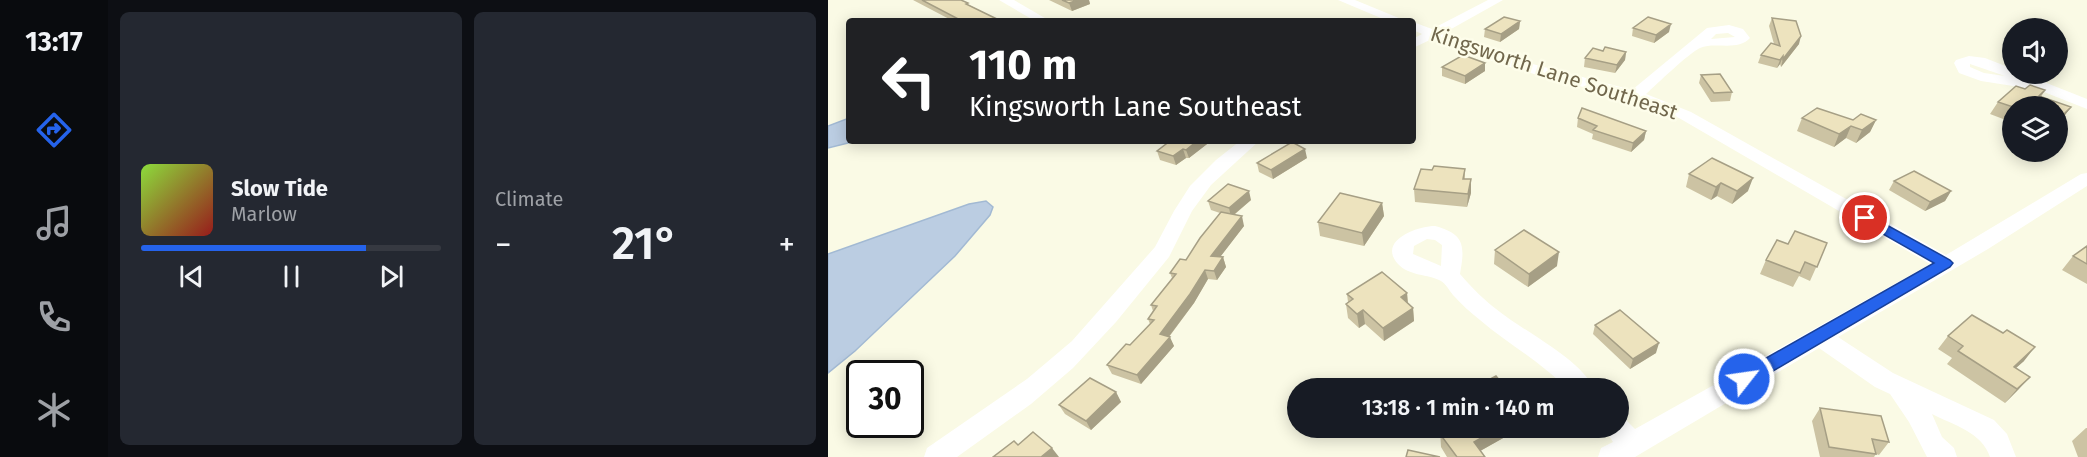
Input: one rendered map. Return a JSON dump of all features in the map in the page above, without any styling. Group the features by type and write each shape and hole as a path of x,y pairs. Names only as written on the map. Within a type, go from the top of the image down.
{"street":[{"path":"1005,0 1038,18"},
{"path":"1344,0 1392,18"},
{"path":"1416,42 1497,0"},
{"name":"Kingsworth Lane Southeast","path":"1416,27 1558,77 1635,95 1685,115 1945,263"},
{"path":"1635,95 1696,44"},
{"path":"2042,86 2087,104"},
{"path":"937,457 1025,394 1072,356 1116,309 1162,252 1169,242 1182,211 1200,187 1222,163 1247,144"},
{"path":"1620,443 1819,336 1981,244 2087,178"},
{"path":"1449,276 1478,306 1548,356 1571,378"},
{"path":"1819,336 1899,388 1984,428 1998,442 2003,457"},
{"path":"1899,388 1919,415 1933,445 1944,457"}],"water":[{"path":"846,119 846,144 828,148 828,126"},
{"path":"986,201 993,207 990,215 955,256 855,351 828,373 828,254 969,204"}],"building":[{"path":"922,0 961,0 995,18 956,18"},
{"path":"1062,0 1078,0 1069,3"},
{"path":"1504,17 1520,21 1501,34 1485,29"},
{"path":"1648,17 1671,24 1656,35 1633,28"},
{"path":"1772,18 1796,21 1801,36 1780,60 1761,55 1771,43 1780,46"},
{"path":"1605,47 1626,52 1617,65 1585,58 1593,48 1603,51"},
{"path":"1463,55 1485,63 1465,76 1442,67"},
{"path":"1720,74 1732,92 1714,93 1701,75"},
{"path":"2030,85 2045,90 2039,96 2005,96 2016,86 2025,89"},
{"path":"1582,108 1646,131 1633,143 1593,130 1597,126 1578,118"},
{"path":"1817,108 1853,120 1861,114 1876,120 1862,130 1851,126 1839,134 1802,118"},
{"path":"1166,144 1193,144 1173,156 1157,151"},
{"path":"1289,144 1296,144 1305,149 1271,170 1257,163"},
{"path":"1712,158 1753,178 1737,191 1721,183 1716,187 1689,174"},
{"path":"1434,166 1465,169 1463,179 1471,179 1468,194 1414,189 1421,169 1432,170"},
{"path":"1914,171 1951,191 1930,202 1894,181"},
{"path":"1228,184 1249,191 1229,208 1208,201"},
{"path":"1340,193 1382,203 1362,233 1318,222"},
{"path":"1221,212 1242,216 1211,256 1223,257 1214,271 1205,270 1160,334 1170,337 1137,375 1107,365 1126,344 1130,345 1154,320 1148,319 1157,306 1151,305 1176,274 1170,273 1180,259 1186,260"},
{"path":"1524,230 1559,252 1529,274 1495,250"},
{"path":"1795,231 1827,243 1817,267 1805,262 1800,273 1766,260 1777,240 1788,244"},
{"path":"2087,246 2087,264 2073,256"},
{"path":"1382,272 1407,293 1401,297 1413,308 1383,328 1363,310 1357,314 1346,304 1353,299 1347,294"},
{"path":"1620,310 1659,343 1633,359 1595,325"},
{"path":"1972,315 2003,333 2007,330 2035,347 2014,367 2030,377 2017,389 1958,351 1963,346 1948,336"},
{"path":"1090,378 1116,392 1086,421 1059,405"},
{"path":"1820,408 1881,416 1889,442 1872,439 1876,454 1829,447"},
{"path":"1033,432 1052,448 1041,457 993,457 1014,441 1018,445"},
{"path":"1443,438 1481,438 1474,442 1485,457 1457,457"},
{"path":"1408,450 1440,457 1406,457"}],"route":[{"path":"1744,379 1945,263 1865,218"}]}
